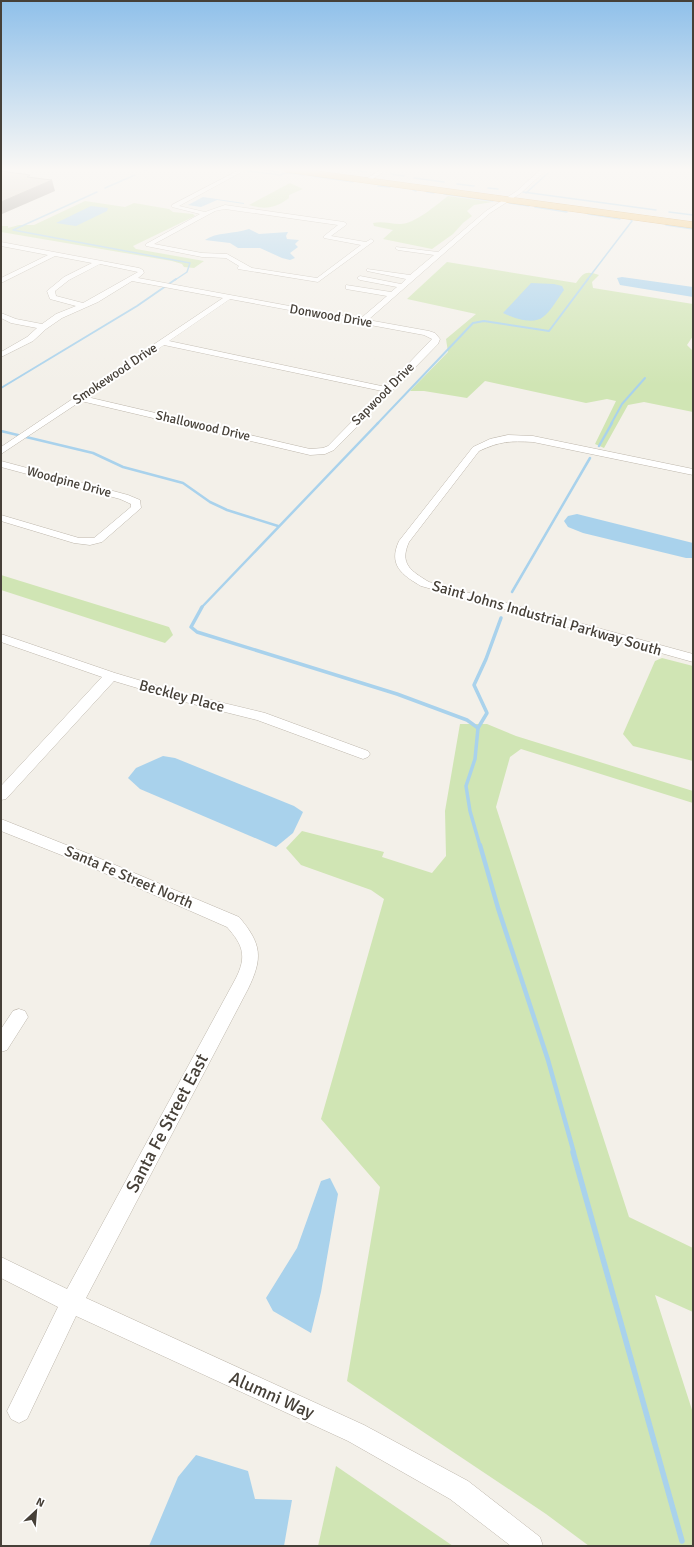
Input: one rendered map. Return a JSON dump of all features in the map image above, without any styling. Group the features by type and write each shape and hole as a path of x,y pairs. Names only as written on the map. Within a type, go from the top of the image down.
{"street":[{"path":"155,241 148,245 202,255 226,256 249,269"},
{"path":"228,266 318,280 371,241"},
{"path":"362,321 413,278 418,269 427,261 440,254 455,241"},
{"path":"1,244 141,271 141,273 132,279 60,316 43,327 30,339 2,353"},
{"path":"1,250 10,246"},
{"path":"398,248 440,254"},
{"path":"1,281 54,254"},
{"path":"84,305 57,299 53,297 51,291 54,287 65,280 100,262"},
{"path":"369,270 413,278"},
{"path":"360,278 403,286"},
{"name":"Donwood Drive","path":"132,279 432,335"},
{"path":"350,287 393,295"},
{"name":"Smokewood Drive","path":"1,451 229,297"},
{"path":"1,315 14,321 43,327"},
{"name":"Sapwood Drive","path":"325,451 330,448 435,342 436,339 432,335"},
{"path":"162,342 387,390"},
{"name":"Shallowood Drive","path":"81,398 310,452 325,451"},
{"name":"Saint Johns Industrial Parkway South","path":"693,472 548,441 527,438 508,438 482,445 465,462 399,549 401,563 405,570 414,578 426,584 693,658"},
{"name":"Woodpine Drive","path":"1,464 124,497 136,502 136,508 132,512 98,540 90,542 78,541 1,518"},
{"name":"Beckley Place","path":"2,640 111,676 181,697 260,716 363,754"},
{"path":"1,795 111,676"},
{"name":"Santa Fe Street North","path":"1,825 217,914 233,922 248,942"},
{"name":"Santa Fe Street East","path":"19,1410 72,1302 248,969 252,959 248,942"},
{"path":"1,1044 19,1017"},
{"name":"Alumni Way","path":"1,1267 231,1377 356,1433 459,1490 531,1546"}],"green space":[{"path":"55,241 143,241 133,246 136,249 204,261 194,268 184,267 182,264"},
{"path":"394,241 443,241 432,249"},
{"path":"447,262 576,283 586,273 591,273 599,275 592,282 593,288 693,304 693,336 687,345 693,351 693,412 644,402 628,405 604,448 595,444 616,401 607,399 586,403 485,381 467,398 424,391 410,391 448,352 446,339 476,314 407,299"},
{"path":"1,575 169,627 173,635 165,643 1,590"},
{"path":"662,658 693,666 693,761 633,746 623,734 655,661"},
{"path":"460,724 487,724 516,736 693,791 693,803 521,749 510,757 496,807 629,1217 693,1248 693,1312 655,1295 693,1413 693,1546 589,1546 546,1514 347,1381 380,1187 321,1119 384,899 371,890 301,865 286,848 302,831 384,852 382,857 432,873 446,856 445,811"},
{"path":"336,1466 453,1546 318,1546"}],"water":[{"path":"215,241 298,241 295,244 298,247 290,253 295,258 290,260 260,248 238,248 230,243"},
{"path":"622,277 693,287 693,297 620,285 617,278"},
{"path":"531,283 554,284 562,286 564,290 549,311 539,319 529,321 523,320 503,313"},
{"path":"577,514 693,543 693,558 686,558 583,533 568,527 564,521 568,516"},
{"path":"163,756 175,758 294,806 303,812 293,833 276,847 140,789 128,778 136,768"},
{"path":"330,1178 338,1194 321,1292 311,1333 273,1311 266,1298 297,1248 321,1181"},
{"path":"196,1455 248,1471 255,1499 292,1500 284,1546 149,1546 178,1477"}],"waterway":[{"path":"73,241 190,263 187,272 175,280"},
{"path":"587,280 617,241"},
{"path":"1,388 137,306 176,279"},
{"path":"377,424 473,323 484,321 549,331 588,279"},
{"path":"611,424 622,404 645,378"},
{"path":"201,608 378,423"},
{"path":"599,446 612,423"},
{"path":"1,431 93,453 123,467 183,483 210,502 227,510 278,526"},
{"path":"512,592 590,458"},
{"path":"202,607 191,627 197,632 397,694 467,720 478,728"},
{"path":"478,728 487,713 474,685 486,659 501,618"},
{"path":"478,728 475,759 466,786 470,811 480,846"},
{"path":"480,845 498,908 548,1060 574,1153"},
{"path":"573,1152 682,1541"}]}
